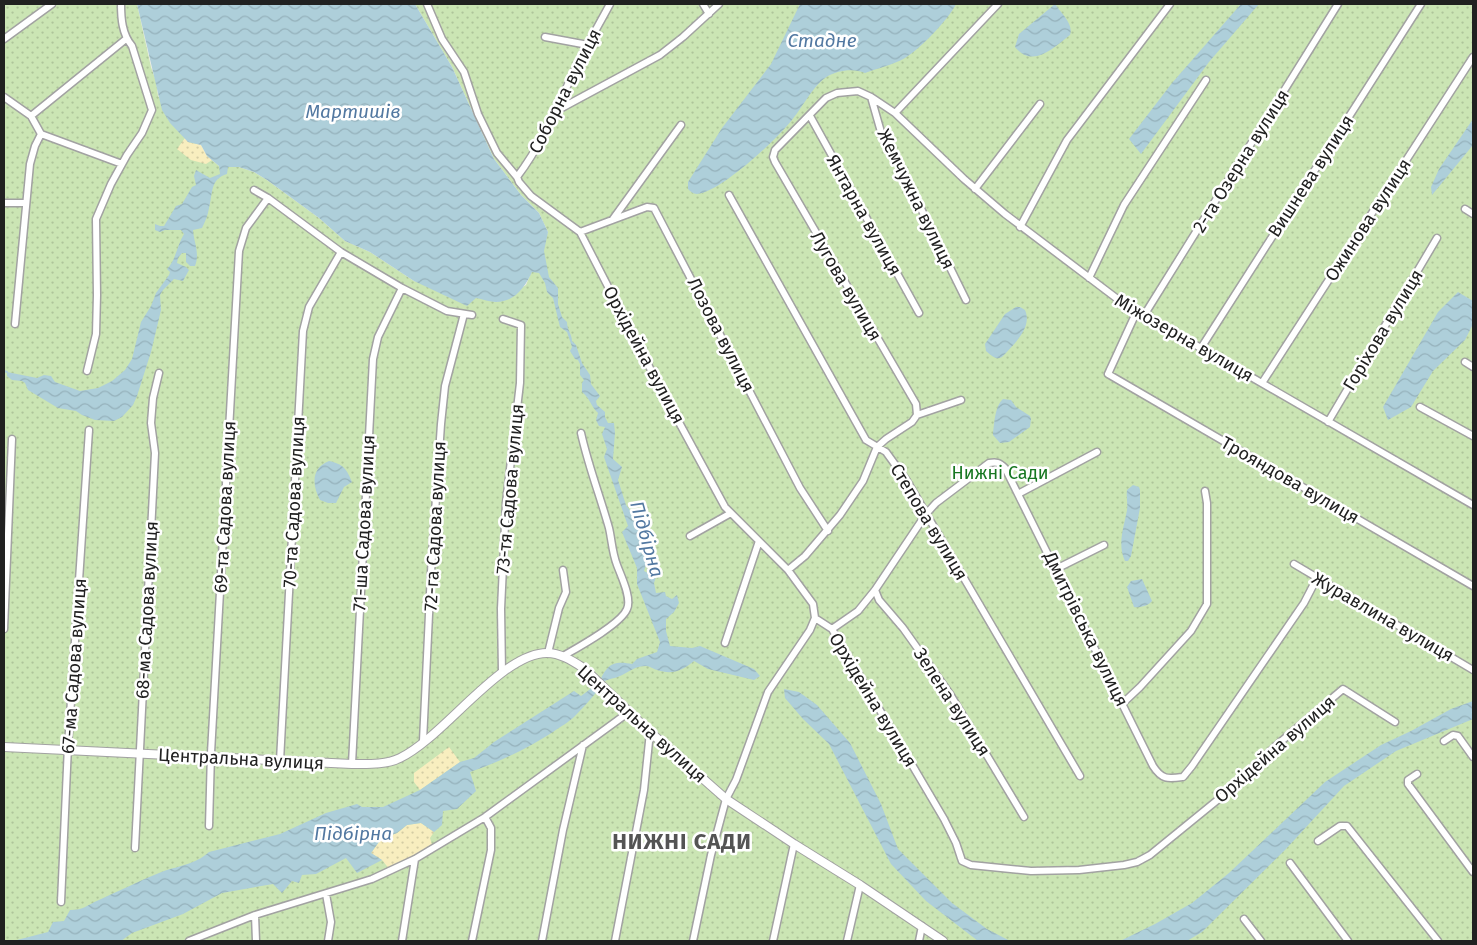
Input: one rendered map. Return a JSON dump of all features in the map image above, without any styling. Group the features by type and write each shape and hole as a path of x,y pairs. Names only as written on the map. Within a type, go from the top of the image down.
{"street":[{"path":"4,40 52,4"},
{"path":"87,370 96,334 96,219 111,184 142,133 152,110 132,46 126,39 121,17 121,4"},
{"name":"Орхідейна вулиця","path":"427,4 442,39 464,72 478,114 496,153 531,196 580,232 656,380 725,507 788,570 813,604 815,618 832,629 944,819 956,843 962,861 971,865 1030,871 1079,870 1137,862 1150,855 1220,798 1278,744 1343,689 1395,722"},
{"name":"Соборна вулиця","path":"517,177 528,164 610,4"},
{"path":"703,4 709,14"},
{"path":"556,111 660,55 719,4"},
{"path":"895,113 998,4"},
{"path":"1020,227 1066,140 1170,4"},
{"name":"2-га Озерна вулиця","path":"1143,317 1338,4"},
{"name":"Вишнева вулиця","path":"1201,348 1421,4"},
{"path":"545,37 588,44"},
{"path":"31,116 126,39"},
{"name":"Ожинова вулиця","path":"1262,383 1473,56"},
{"path":"1089,278 1124,205 1206,80"},
{"name":"Міжозерна вулиця","path":"810,116 826,98 844,91 858,91 871,97 895,113 975,189 1020,227 1136,313 1201,348 1473,505"},
{"path":"4,97 31,116 41,134 122,164"},
{"name":"Жемчужна вулиця","path":"871,97 883,139 900,166 966,300"},
{"path":"975,189 1040,104"},
{"name":"Лугова вулиця","path":"810,116 775,150 773,157 916,404 917,415"},
{"name":"Янтарна вулиця","path":"810,116 919,313"},
{"path":"612,220 681,125"},
{"path":"15,324 30,164 35,146 41,134"},
{"path":"254,190 268,198 342,252 402,288"},
{"name":"Степова вулиця","path":"729,195 866,440 886,452 907,481 1080,776"},
{"name":"69-та Садова вулиця","path":"209,826 211,757 239,251 246,228 268,198"},
{"path":"4,203 26,203"},
{"name":"Лозова вулиця","path":"580,232 647,207 654,208 800,488 828,530"},
{"path":"1465,208 1473,214"},
{"name":"Горіхова вулиця","path":"1328,422 1438,238"},
{"name":"70-та Садова вулиця","path":"280,761 303,331 309,306 342,252"},
{"name":"72-га Садова вулиця","path":"402,288 447,310 468,315 445,386 431,572 423,741"},
{"name":"71-ша Садова вулиця","path":"352,764 374,359 378,337 402,288"},
{"name":"Трояндова вулиця","path":"1136,313 1108,374 1473,586"},
{"name":"73-тя Садова вулиця","path":"502,672 500,609 506,503 520,383 521,335 521,325 503,319"},
{"path":"1464,362 1473,367"},
{"name":"68-ма Садова вулиця","path":"135,848 155,454 151,423 153,398 159,373"},
{"path":"788,570 805,556 828,530 863,481 877,447 912,422 917,415 961,400"},
{"path":"1420,407 1473,436"},
{"name":"67-ма Садова вулиця","path":"61,902 68,750 89,430"},
{"path":"563,656 612,625 624,615 628,605 626,588 612,552 609,529 587,460 581,432"},
{"path":"4,630 12,440"},
{"path":"1018,494 1098,452"},
{"name":"Дмитрівська вулиця","path":"832,629 858,611 875,590 936,502 989,464 1000,463 1005,468 1157,772 1170,779 1183,777 1304,603 1317,578"},
{"path":"1122,703 1140,687 1191,631 1207,604 1207,503 1205,491"},
{"path":"690,536 731,513"},
{"path":"724,643 759,541"},
{"path":"1056,569 1104,545"},
{"name":"Журавлина вулиця","path":"1294,564 1473,670"},
{"path":"548,653 559,608 566,592 563,570"},
{"name":"Зелена вулиця","path":"875,590 879,600 903,628 950,694 1024,817"},
{"path":"693,941 711,855 726,799 736,780 768,692 810,630 815,618"},
{"name":"Центральна вулиця","path":"4,747 280,761 352,764 384,763 411,752 502,672 528,656 548,653 563,656 585,669 650,732 726,799 943,941"},
{"path":"189,941 255,915 372,879 415,859 485,817 629,712"},
{"path":"615,941 644,790 650,732"},
{"path":"1444,740 1453,735 1458,736 1473,756"},
{"path":"542,941 563,830 583,745"},
{"path":"1417,774 1408,780 1408,784 1473,872"},
{"path":"472,941 491,850 491,828 485,817"},
{"path":"1318,841 1340,826 1347,826 1438,941"},
{"path":"773,941 794,844"},
{"path":"402,941 415,859"},
{"path":"1290,863 1348,941"},
{"path":"848,941 860,885"},
{"path":"326,894 330,922 328,941"},
{"path":"255,915 256,941"},
{"path":"1244,919 1261,941"},
{"path":"919,941 922,926"}],"green space":[{"name":"Нижні Сади","path":"4,4 137,4 158,96 207,156 219,166 239,167 254,172 319,218 345,241 370,252 414,281 497,302 526,285 548,232 539,213 521,195 494,159 452,67 415,4 1473,4 1473,941 4,941"}],"sand":[{"path":"185,138 188,142 201,145 207,156 212,160 206,164 191,160 177,149"},
{"path":"449,747 460,762 420,790 414,782 414,773"},
{"path":"421,823 434,832 430,838 433,848 390,870 382,860 371,853 381,839 397,833 407,825"}],"water":[{"name":"Мартишів","path":"137,4 415,4 452,67 494,159 521,195 539,213 548,232 544,251 549,277 558,288 558,304 562,317 567,322 572,341 576,345 582,363 590,375 591,384 600,396 596,401 597,405 605,412 608,423 614,423 613,459 622,467 618,480 626,505 636,518 642,549 647,562 644,571 656,577 654,583 656,593 665,592 666,596 672,599 677,595 679,603 674,612 666,619 666,631 670,646 692,648 700,646 754,669 760,676 754,680 708,669 694,661 681,670 672,672 656,670 647,666 634,668 605,681 573,718 523,749 470,772 476,791 457,809 443,811 442,825 434,832 421,823 407,825 397,833 381,839 371,853 382,860 357,873 346,858 316,874 302,875 299,883 292,881 282,893 273,884 222,893 183,914 132,933 121,941 13,941 48,932 53,922 64,921 70,910 85,907 152,876 192,863 209,852 280,834 326,813 357,804 362,807 383,807 420,790 460,762 474,758 494,742 574,691 581,696 600,680 611,665 621,663 632,664 637,659 657,652 660,642 637,584 637,568 622,532 628,526 604,457 607,449 602,434 605,427 599,426 596,420 598,413 582,392 584,380 580,375 580,364 570,351 572,347 567,332 560,327 553,298 547,292 545,283 539,273 532,272 523,288 509,299 491,302 476,298 467,306 414,281 370,252 345,241 319,218 254,172 239,167 228,167 227,174 215,183 208,213 202,228 193,230 197,252 195,266 190,266 186,262 186,253 182,253 177,263 189,270 183,281 174,279 160,295 161,310 151,352 133,405 122,417 114,421 95,420 76,411 58,408 28,390 22,381 12,380 7,376 7,372 37,378 44,375 51,376 55,382 80,391 98,388 112,381 125,370 132,359 141,322 151,306 156,293 169,275 170,272 167,269 184,234 181,230 165,230 160,232 155,230 155,224 164,226 176,206 182,204 192,187 196,185 194,176 196,170 210,178 220,174 219,166 207,156 201,145 188,142 170,123 162,110"},
{"name":"Стадне","path":"800,4 956,4 934,33 905,58 865,73 851,70 841,71 828,76 813,90 785,129 748,164 719,185 707,191 697,194 693,193 688,189 688,182 722,128 771,64"},
{"path":"1055,4 1069,23 1070,35 1043,54 1029,56 1022,53 1015,47 1019,34"},
{"path":"1241,4 1259,4 1209,62 1141,154 1129,139 1172,83"},
{"path":"1473,119 1473,145 1432,195 1431,187 1439,169"},
{"path":"1458,292 1473,301 1473,324 1465,340 1433,371 1411,407 1388,420 1383,407 1438,312"},
{"path":"1016,307 1025,310 1027,317 1024,330 1002,357 996,358 986,351 985,344 1005,314"},
{"path":"1003,399 1011,400 1016,407 1030,416 1031,419 1030,427 1009,442 1000,443 993,435 994,421 1000,402"},
{"path":"329,461 344,468 352,482 344,487 336,503 320,500 315,483 316,472 323,464"},
{"path":"1133,485 1139,487 1140,490 1140,508 1131,556 1128,561 1125,561 1122,536 1127,510 1127,490"},
{"path":"1142,579 1152,601 1144,606 1134,607 1127,587 1131,581"},
{"path":"784,689 799,692 817,705 850,743 881,804 898,849 952,903 987,929 1010,941 978,941 926,901 891,864 829,744 803,719 785,698"},
{"path":"1473,701 1473,719 1396,751 1344,786 1285,850 1202,932 1187,941 1120,941 1192,903 1229,873 1325,782 1381,745 1451,709"}],"district":[{"name":"НИЖНІ САДИ","path":"682,841"}],"water label":[{"name":"Підбірна","path":"647,539"},
{"name":"Підбірна","path":"353,833"}]}
